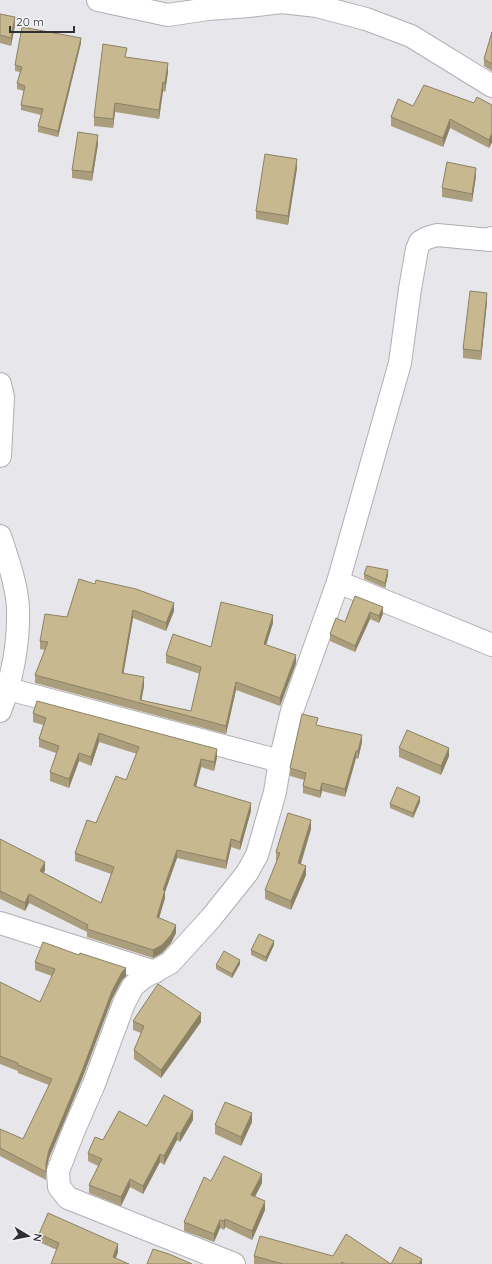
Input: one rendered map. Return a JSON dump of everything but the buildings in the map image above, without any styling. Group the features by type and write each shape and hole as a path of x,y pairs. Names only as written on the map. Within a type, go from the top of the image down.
{"street":[{"path":"98,0 168,14 282,2 317,6 366,19 410,36 492,86"},
{"path":"234,1264 68,1198 59,1187 58,1171 94,1084 124,1003 134,986 144,977 170,963 211,918 247,873 257,855 275,792 280,761 292,710 338,582 400,363 410,288 417,249 420,242 427,238 437,236 490,240 492,238"},
{"path":"0,384 3,397 0,456"},
{"path":"0,536 11,567 18,607 16,640 8,689 0,711"},
{"path":"338,582 492,645"},
{"path":"8,689 280,761"},
{"path":"0,923 155,972"}]}
